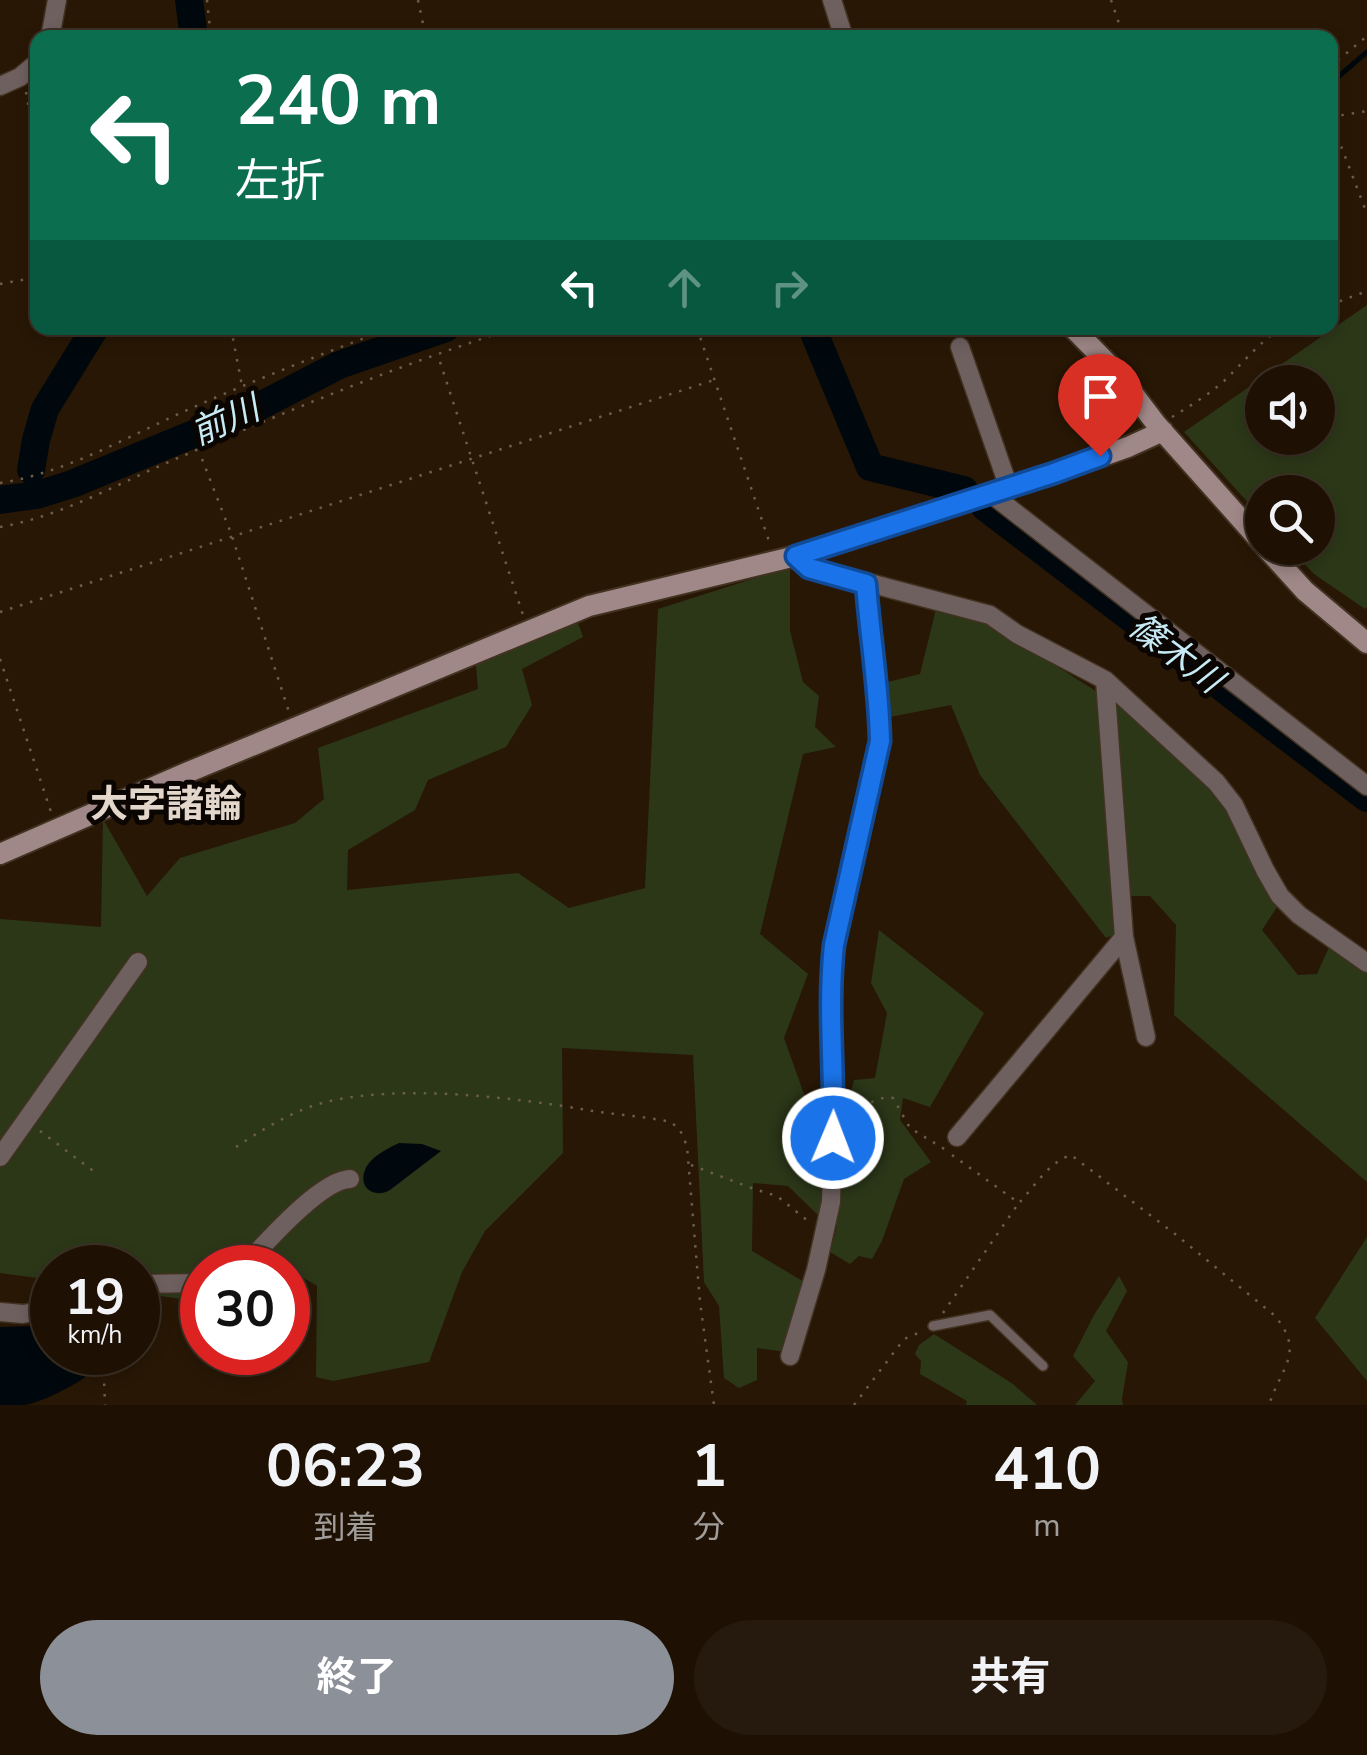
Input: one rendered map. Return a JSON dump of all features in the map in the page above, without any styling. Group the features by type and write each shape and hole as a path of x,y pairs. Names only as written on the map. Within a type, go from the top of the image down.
{"street":[{"path":"52,30 58,0"},
{"path":"832,0 841,30"},
{"path":"0,86 30,69"},
{"path":"1080,335 1245,524"},
{"path":"960,347 1001,490 999,500 1367,786"},
{"path":"0,854 588,606 786,558 1128,447 1160,428"},
{"path":"786,558 866,584 990,615 1017,634 1104,680 1216,782 1234,805 1280,896 1299,915 1367,963"},
{"path":"1282,565 1306,591 1367,643"},
{"path":"790,1356 832,1202 834,945 880,741 866,584"},
{"path":"1104,680 1124,938 1146,1037"},
{"path":"958,1137 1124,938"},
{"path":"0,1157 138,962"},
{"path":"265,1245 316,1195 339,1179 350,1179"},
{"path":"0,1312 30,1313"}],"lane":[{"path":"933,1326 990,1315 1042,1366"}],"path":[{"path":"207,0 209,30"},
{"path":"418,0 424,30"},
{"path":"1110,0 1121,30"},
{"path":"1338,60 1367,36"},
{"path":"20,77 30,114"},
{"path":"1338,116 1367,111"},
{"path":"1338,138 1367,214"},
{"path":"0,284 30,279"},
{"path":"1338,302 1367,292"},
{"path":"232,335 242,387"},
{"path":"0,483 32,478 65,466 242,387 373,335"},
{"path":"0,527 78,504 168,462 384,374 496,335"},
{"path":"700,335 714,380 786,558"},
{"path":"1160,428 1220,384 1271,335"},
{"path":"440,362 528,630"},
{"path":"0,612 714,380"},
{"path":"202,459 232,536 294,728"},
{"path":"0,659 56,828"},
{"path":"236,1147 266,1127 320,1104 353,1096 407,1094 556,1104 671,1122 680,1130 689,1164 700,1302 714,1405"},
{"path":"834,1107 862,1108 885,1096 892,1098 910,1128 1019,1204"},
{"path":"27,1120 96,1173"},
{"path":"854,1405 904,1339 933,1326 1019,1204 1054,1165 1072,1155 1175,1234 1285,1327 1291,1355 1269,1405"},
{"path":"689,1164 776,1196 810,1223 826,1225"},
{"path":"104,1375 105,1405"}],"green space":[{"path":"1367,305 1367,607 1306,565 1335,565 1335,475 1245,475 1245,499 1184,432 1245,390 1245,455 1335,455 1335,365 1281,365 1324,335 1338,335 1338,325"},
{"path":"790,567 790,631 803,682 819,696 815,727 836,747 803,754 760,934 808,974 784,1038 824,1150 829,1178 842,1178 863,1147 862,1103 849,1100 854,1080 875,1078 887,1013 871,983 879,930 984,1013 930,1107 903,1098 900,1120 931,1162 904,1179 872,1259 859,1256 850,1264 830,1252 837,1226 821,1218 788,1186 753,1183 752,1251 806,1283 786,1352 757,1348 757,1380 739,1388 724,1378 719,1306 704,1282 693,1055 562,1048 563,1153 485,1231 462,1272 429,1362 333,1381 316,1377 317,1286 310,1282 310,1245 180,1245 180,1299 160,1296 160,1245 30,1245 30,1277 0,1273 0,919 101,927 103,819 147,896 180,858 295,823 324,799 318,748 478,689 476,665 577,620 583,637 522,669 532,705 506,747 428,780 415,810 348,850 347,890 518,873 569,908 645,888 658,609"},
{"path":"936,609 986,621 1138,718 1219,796 1277,907 1262,930 1298,975 1317,974 1330,945 1367,971 1367,1182 1174,1015 1176,925 1150,896 1118,896 1120,932 1106,938 980,775 951,705 890,717 888,682 920,674"},
{"path":"1367,1237 1367,1381 1315,1318"},
{"path":"1119,1276 1127,1291 1106,1331 1128,1362 1123,1405 1075,1405 1095,1381 1073,1356"},
{"path":"934,1334 1013,1384 1037,1405 966,1405 967,1401 920,1374 921,1361 915,1354 919,1345"}],"shaded area":[{"path":"399,1143 422,1144 441,1151 390,1190 369,1190 363,1176 367,1165"},
{"path":"30,1326 30,1375 85,1377 31,1404 0,1405 0,1327"}],"waterway":[{"path":"189,0 193,30"},
{"name":"前川","path":"1338,77 1367,52"},
{"path":"31,470 45,409 91,335"},
{"name":"前川","path":"0,500 37,495 72,484 252,410 339,365 426,335"},
{"name":"篠木川","path":"815,335 870,467 964,490"},
{"name":"篠木川","path":"985,507 1367,798"}],"district":[{"name":"大字諸輪","path":"166,804"}],"route":[{"path":"833,1138 834,945 880,741 880,714 866,584 809,568 796,556 1100,456"}]}
